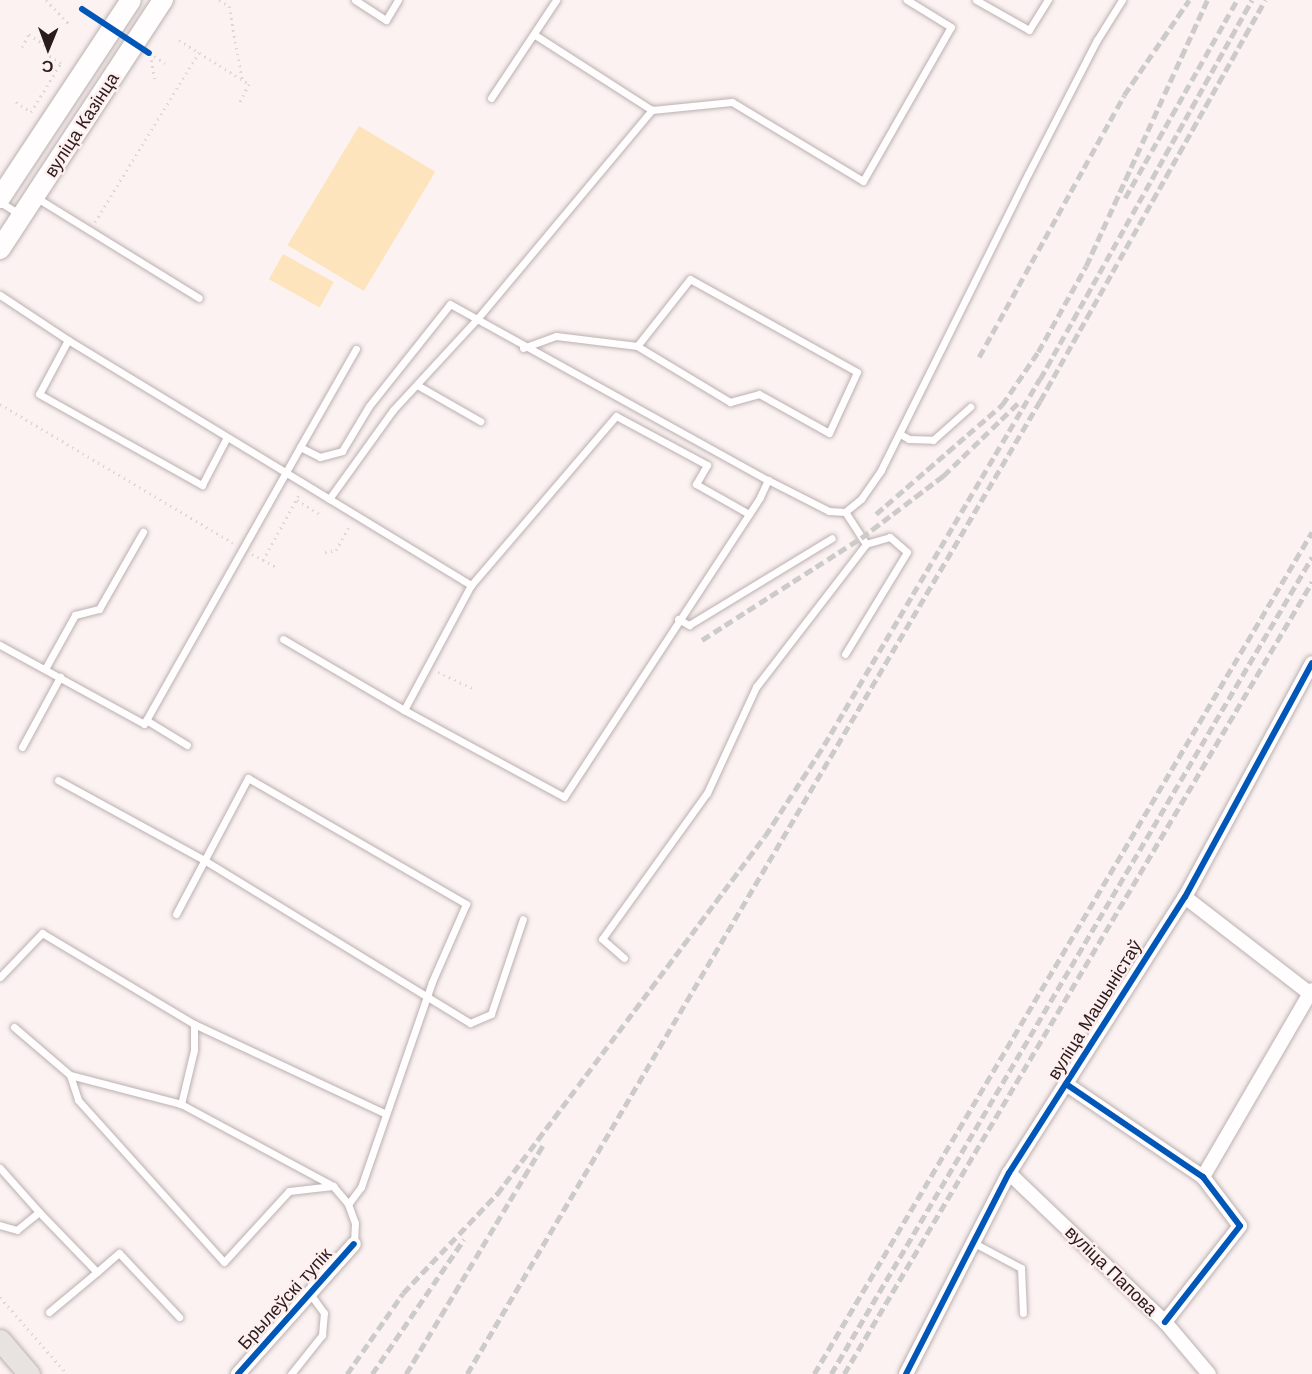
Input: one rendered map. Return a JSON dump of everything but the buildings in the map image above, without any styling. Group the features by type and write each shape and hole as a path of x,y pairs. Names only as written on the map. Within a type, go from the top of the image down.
{"main road":[{"name":"вуліца Казінца","path":"0,200 131,0"},
{"name":"вуліца Казінца","path":"0,249 163,0"},
{"path":"7,1347 29,1374"}],"street":[{"name":"вуліца Машыністаў","path":"906,1374 1009,1173 1185,897 1312,663"},
{"path":"1185,897 1311,993 1203,1177"},
{"path":"1066,1084 1203,1177 1240,1226 1165,1322"},
{"name":"вуліца Папова","path":"1009,1173 1165,1322 1209,1374"},
{"name":"Брылеўскі тупік","path":"238,1374 354,1244"}],"lane":[{"path":"355,0 386,20 398,0"},
{"path":"491,98 535,35 556,0"},
{"path":"535,35 652,110 732,102 864,182 951,27 907,0"},
{"path":"976,0 1029,30 1048,0"},
{"path":"300,447 320,457 342,451 369,406 450,304 523,348 768,480 829,511 845,512 861,499 900,434 1033,163 1096,40 1122,0"},
{"path":"329,499 393,410 477,319 652,110"},
{"path":"35,197 199,298"},
{"path":"0,200 22,216"},
{"path":"523,348 556,336 637,346 730,402 759,394 829,433 857,372 690,279 637,346"},
{"path":"0,295 68,340 471,585"},
{"path":"68,340 39,394 202,485 227,437"},
{"path":"0,645 144,724 356,349"},
{"path":"417,385 480,421"},
{"path":"900,434 909,439 933,440 970,407"},
{"path":"404,710 471,585 616,416 707,465 696,484 749,514"},
{"path":"282,639 404,710 564,797 678,619 749,514 768,480"},
{"path":"845,512 866,544"},
{"path":"45,669 75,615 99,609 143,532"},
{"path":"624,958 602,939 707,793 756,687 866,544 890,537 907,552 845,654"},
{"path":"678,619 689,626 832,538"},
{"path":"22,747 60,678"},
{"path":"146,720 187,745"},
{"path":"176,914 248,778 466,904 426,998 361,1187 348,1204"},
{"path":"58,780 204,860 470,1023 491,1014 523,919"},
{"path":"0,977 42,933 194,1024 386,1114"},
{"path":"182,1104 194,1050 194,1024"},
{"path":"14,1027 70,1075 182,1104 333,1186 348,1204 355,1223 354,1244"},
{"path":"70,1075 78,1100 224,1262 289,1191 333,1186"},
{"path":"0,1168 97,1272"},
{"path":"0,1225 17,1230 39,1212"},
{"path":"974,1243 1021,1268 1023,1313"},
{"path":"49,1311 119,1253 179,1317"},
{"path":"291,1374 322,1335 324,1313 310,1294"},
{"path":"0,1333 7,1347"}],"path":[{"path":"46,0 70,25"},
{"path":"219,0 230,6 242,79"},
{"path":"22,47 29,34 51,50"},
{"path":"179,40 249,84 239,104"},
{"path":"101,211 199,52"},
{"path":"155,79 149,53 165,63"},
{"path":"16,102 32,112 61,63 48,55"},
{"path":"0,405 242,549 275,566"},
{"path":"263,560 305,485"},
{"path":"297,500 321,515"},
{"path":"325,552 336,550 356,515"},
{"path":"426,667 472,688"},
{"path":"0,1297 67,1374"}],"shaded area":[{"path":"359,126 435,172 364,291 287,245"},
{"path":"283,254 334,282 320,307 269,279"}],"railway":[{"path":"979,357 1124,95 1189,0"},
{"path":"876,514 1002,405 1038,352 1086,266 1207,0"},
{"path":"1125,198 1237,0"},
{"path":"347,1374 403,1293 497,1194 765,836 824,745 1040,379 1252,0"},
{"path":"467,1374 1040,401 1265,0"},
{"path":"702,640 861,538 943,476 1019,402"},
{"path":"814,1374 1312,532"},
{"path":"831,1374 1312,557"},
{"path":"844,1374 1312,582"},
{"path":"406,1374 543,1145"},
{"path":"372,1374 464,1239"}],"cycle path":[{"path":"82,9 149,53"},
{"path":"906,1374 1009,1173 1185,897 1312,663"},
{"path":"1066,1084 1203,1177 1240,1226 1165,1322"},
{"path":"238,1374 354,1244"}]}
